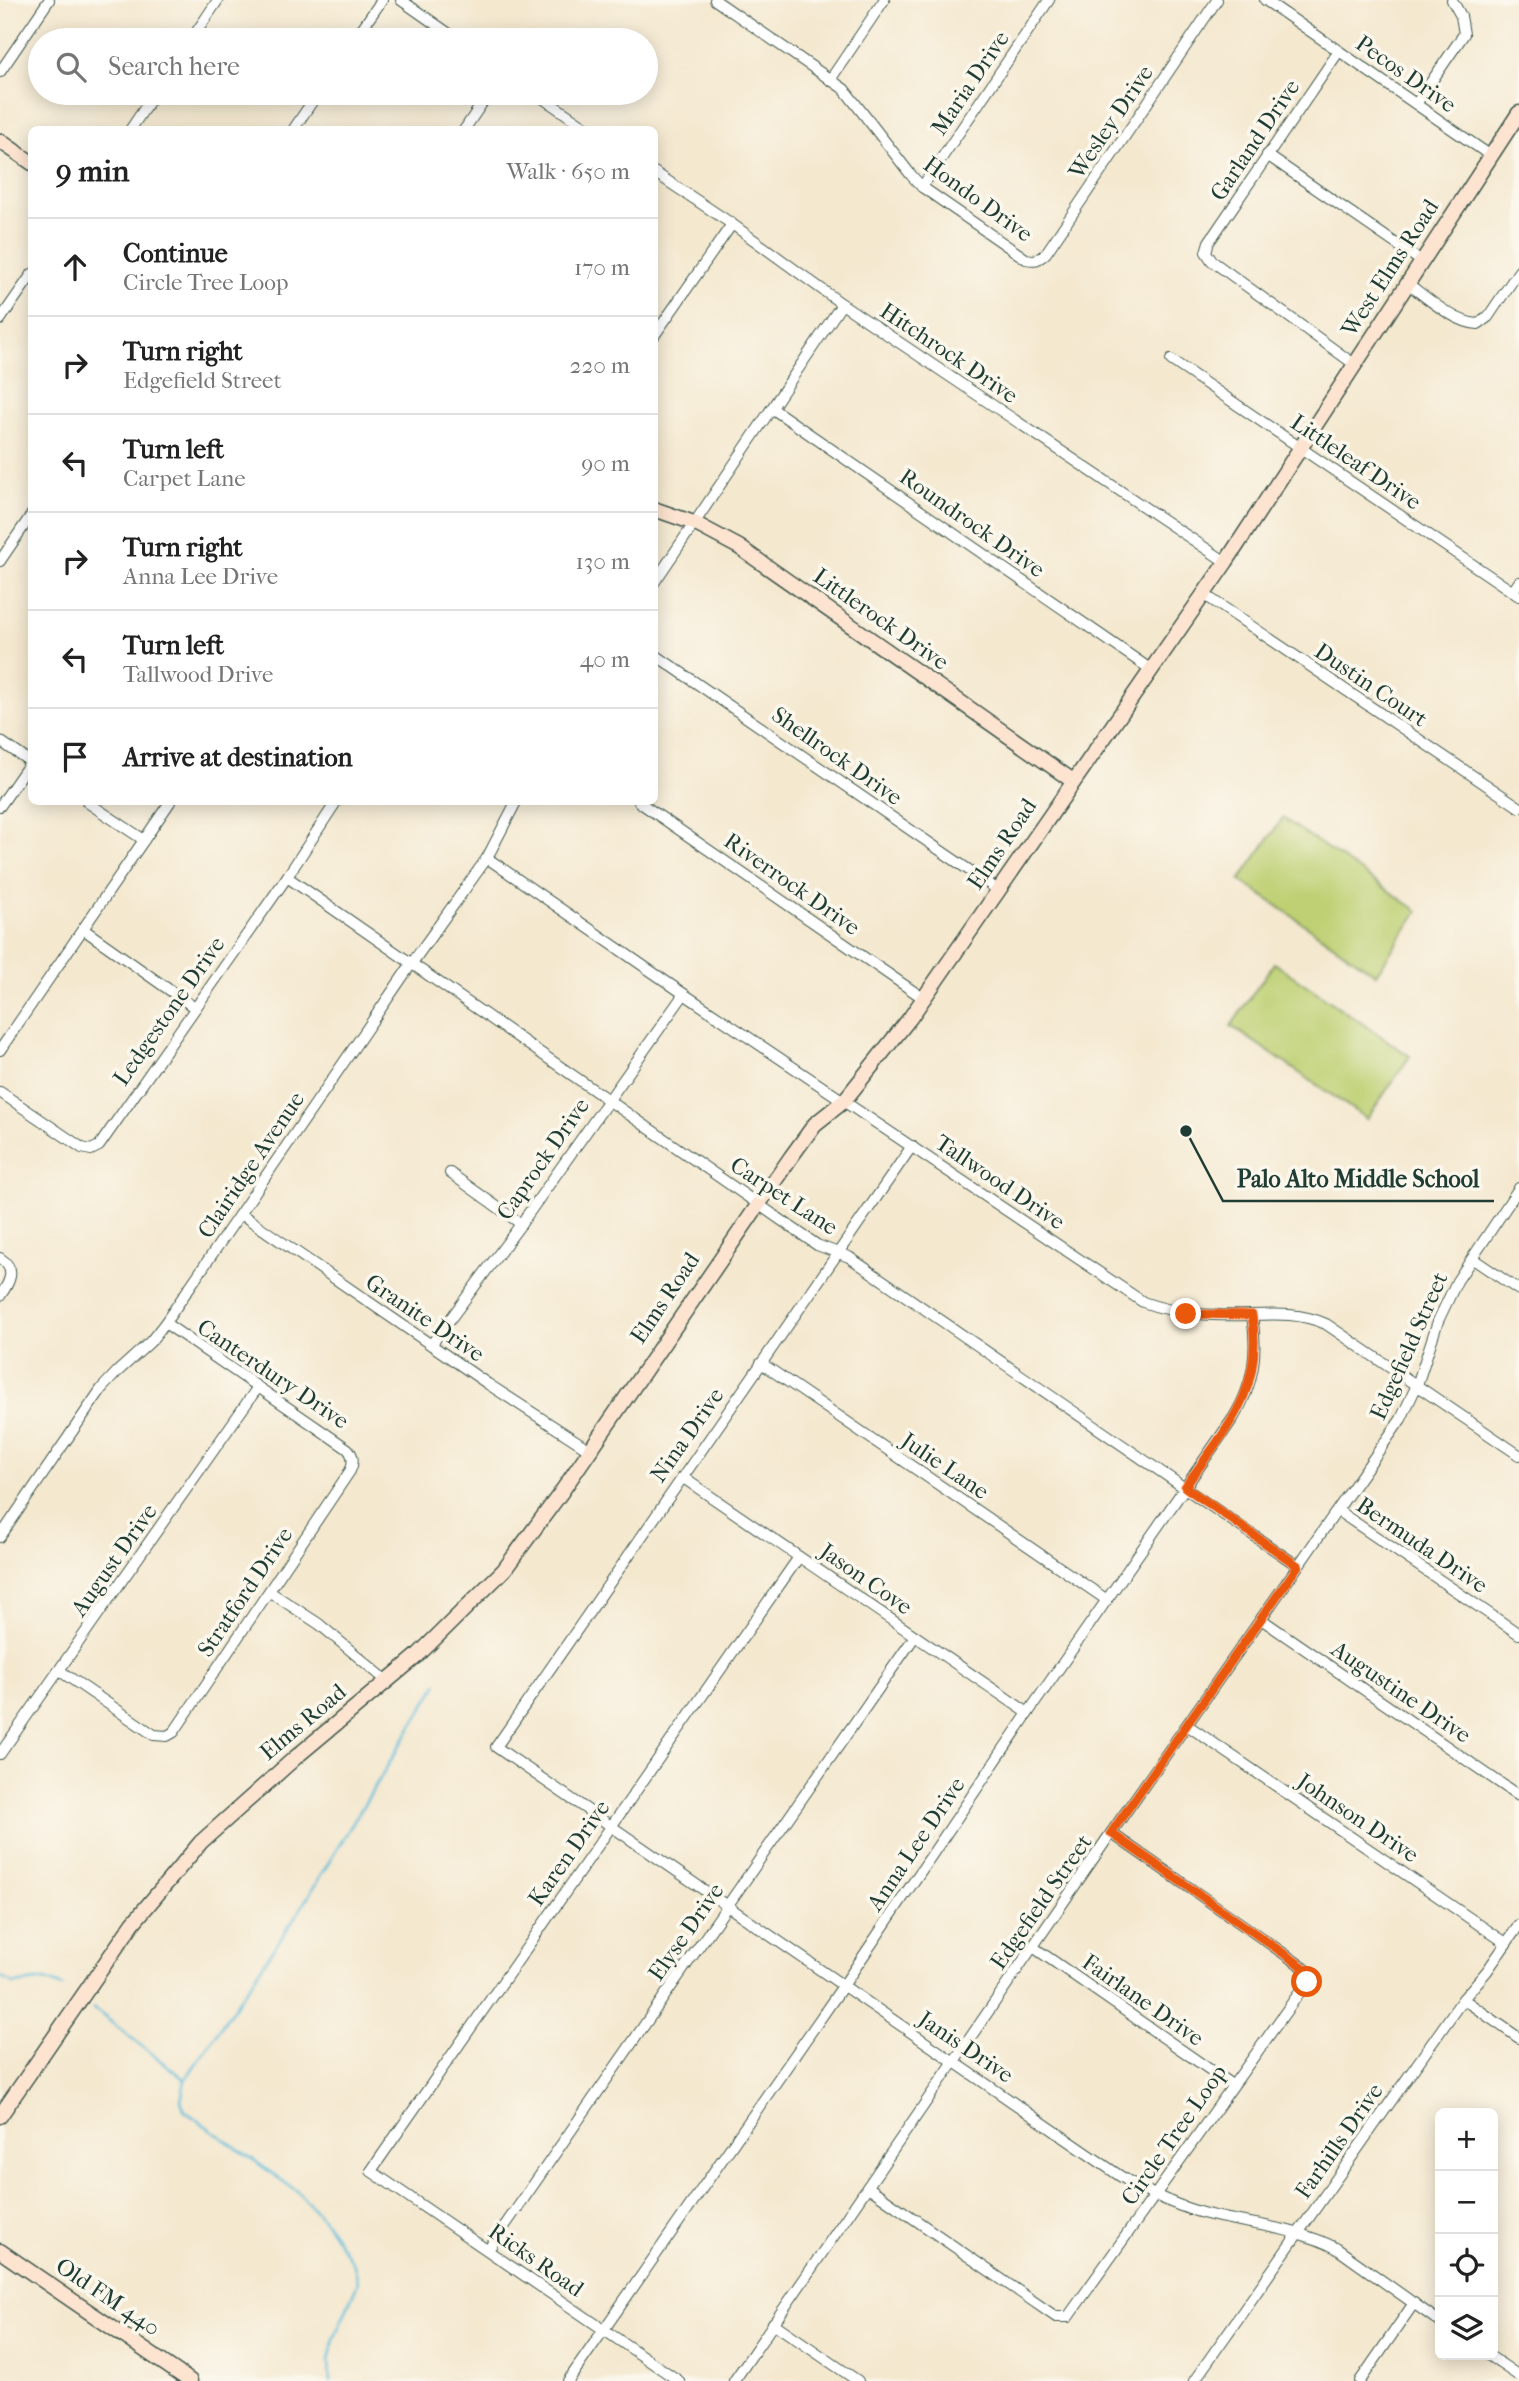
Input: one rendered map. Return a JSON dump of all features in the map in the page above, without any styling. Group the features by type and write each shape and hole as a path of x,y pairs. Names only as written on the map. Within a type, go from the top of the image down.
{"main road":[{"name":"West Elms Road","path":"1301,447 1519,113"},
{"path":"0,141 28,160"},
{"name":"Elms Road","path":"0,2116 133,1923 201,1842 296,1757 417,1656 503,1570 590,1450 757,1204 815,1124 844,1101 923,998 1226,562 1301,447"},
{"name":"Littlerock Drive","path":"658,510 694,523 739,547 1073,781"},
{"name":"Old FM 440","path":"2,2256 190,2381"}],"street":[{"path":"30,28 49,0"},
{"path":"199,28 218,0"},
{"path":"362,28 382,0"},
{"path":"401,0 441,28"},
{"name":"Hondo Drive","path":"716,0 844,89 922,187 1026,259 1034,261"},
{"path":"830,80 884,0"},
{"name":"Maria Drive","path":"922,187 1049,0"},
{"name":"Wesley Drive","path":"1034,261 1046,253 1217,0"},
{"name":"Pecos Drive","path":"1265,0 1491,156"},
{"path":"1416,104 1464,34 1461,16 1452,0"},
{"path":"0,72 28,31"},
{"name":"Garland Drive","path":"1339,51 1209,242 1206,252 1212,261 1354,364"},
{"path":"133,126 147,105"},
{"path":"296,126 310,105"},
{"path":"467,126 481,105"},
{"path":"553,105 584,126"},
{"path":"1267,155 1421,261"},
{"name":"Hitchrock Drive","path":"658,175 732,224 842,304 1226,562"},
{"path":"658,330 732,224"},
{"path":"1407,283 1454,316 1468,324 1478,324 1488,317 1519,271"},
{"path":"0,320 28,280"},
{"path":"658,577 842,304"},
{"name":"Littleleaf Drive","path":"1171,360 1516,594"},
{"name":"Roundrock Drive","path":"773,409 1150,669"},
{"path":"0,561 28,520"},
{"path":"1516,594 1519,582"},
{"name":"Dustin Court","path":"1202,593 1519,807"},
{"name":"Shellrock Drive","path":"658,657 998,890"},
{"path":"0,741 28,760"},
{"path":"0,806 28,766"},
{"path":"92,805 144,840"},
{"path":"0,1050 168,805"},
{"name":"Ledgestone Drive","path":"0,1092 82,1148 91,1150 99,1146 287,877 334,805"},
{"name":"Clairidge Avenue","path":"0,1537 102,1388 150,1342 241,1214 487,858 514,805"},
{"name":"Riverrock Drive","path":"643,805 923,998"},
{"name":"Tallwood Drive","path":"487,858 684,994 1143,1302 1186,1314 1283,1314 1312,1317 1519,1455"},
{"name":"Carpet Lane","path":"287,877 817,1245 860,1265 1298,1566"},
{"path":"83,929 195,1008"},
{"name":"Caprock Drive","path":"431,1345 521,1224 684,994"},
{"name":"Nina Drive","path":"496,1747 912,1146"},
{"path":"450,1173 521,1224"},
{"name":"Edgefield Street","path":"734,2381 1111,1833 1401,1419 1417,1385 1438,1321 1457,1281 1519,1188"},
{"name":"Granite Drive","path":"241,1214 590,1450"},
{"path":"0,1258 12,1272 10,1282 0,1296"},
{"path":"1473,1259 1519,1290"},
{"name":"Anna Lee Drive","path":"568,2381 1244,1401 1256,1349 1252,1315"},
{"name":"Canterdury Drive","path":"164,1323 348,1449 354,1462"},
{"name":"Julie Lane","path":"761,1363 1107,1600"},
{"name":"August Drive","path":"0,1754 258,1387"},
{"name":"Stratford Drive","path":"60,1671 155,1735 161,1737 173,1732 270,1592 351,1471 354,1462"},
{"name":"Jason Cove","path":"682,1477 1028,1713"},
{"name":"Bermuda Drive","path":"1338,1510 1519,1634"},
{"name":"Karen Drive","path":"371,2171 799,1557"},
{"path":"270,1592 319,1625 387,1681"},
{"name":"Augustine Drive","path":"1261,1619 1519,1796"},
{"name":"Elyse Drive","path":"488,2250 915,1636"},
{"name":"Johnson Drive","path":"1187,1726 1506,1943"},
{"name":"Janis Drive","path":"496,1747 1120,2176 1156,2196 1201,2213 1298,2233 1336,2248 1435,2318"},
{"name":"Circle Tree Loop","path":"868,2186 1056,2317 1071,2315 1307,1982 1307,1970 1111,1833"},
{"name":"Farhills Drive","path":"1194,2381 1463,1999 1519,1926"},
{"name":"Fairlane Drive","path":"1033,1947 1232,2085"},
{"path":"1463,1999 1519,2038"},
{"name":"Ricks Road","path":"371,2171 679,2381"},
{"path":"1360,2381 1414,2303"},
{"path":"773,2323 858,2381"},
{"path":"1495,2360 1519,2376"}],"green space":[{"path":"1283,818 1418,911 1376,974 1240,880"},
{"path":"1274,963 1410,1056 1367,1119 1231,1026"}],"waterway":[{"path":"330,2381 329,2360 334,2339 358,2282 354,2265 324,2220 298,2192 185,2111 181,2101 185,2080 298,1913 438,1683"},
{"path":"0,1977 14,1984 45,1980 63,1987"},
{"path":"93,2008 184,2079"}],"place":[{"name":"Palo Alto Middle School","path":"1186,1131"}],"route":[{"path":"1186,1314 1252,1315 1256,1349 1251,1381 1244,1401 1185,1487 1298,1566 1111,1833 1307,1970 1307,1982"}]}
